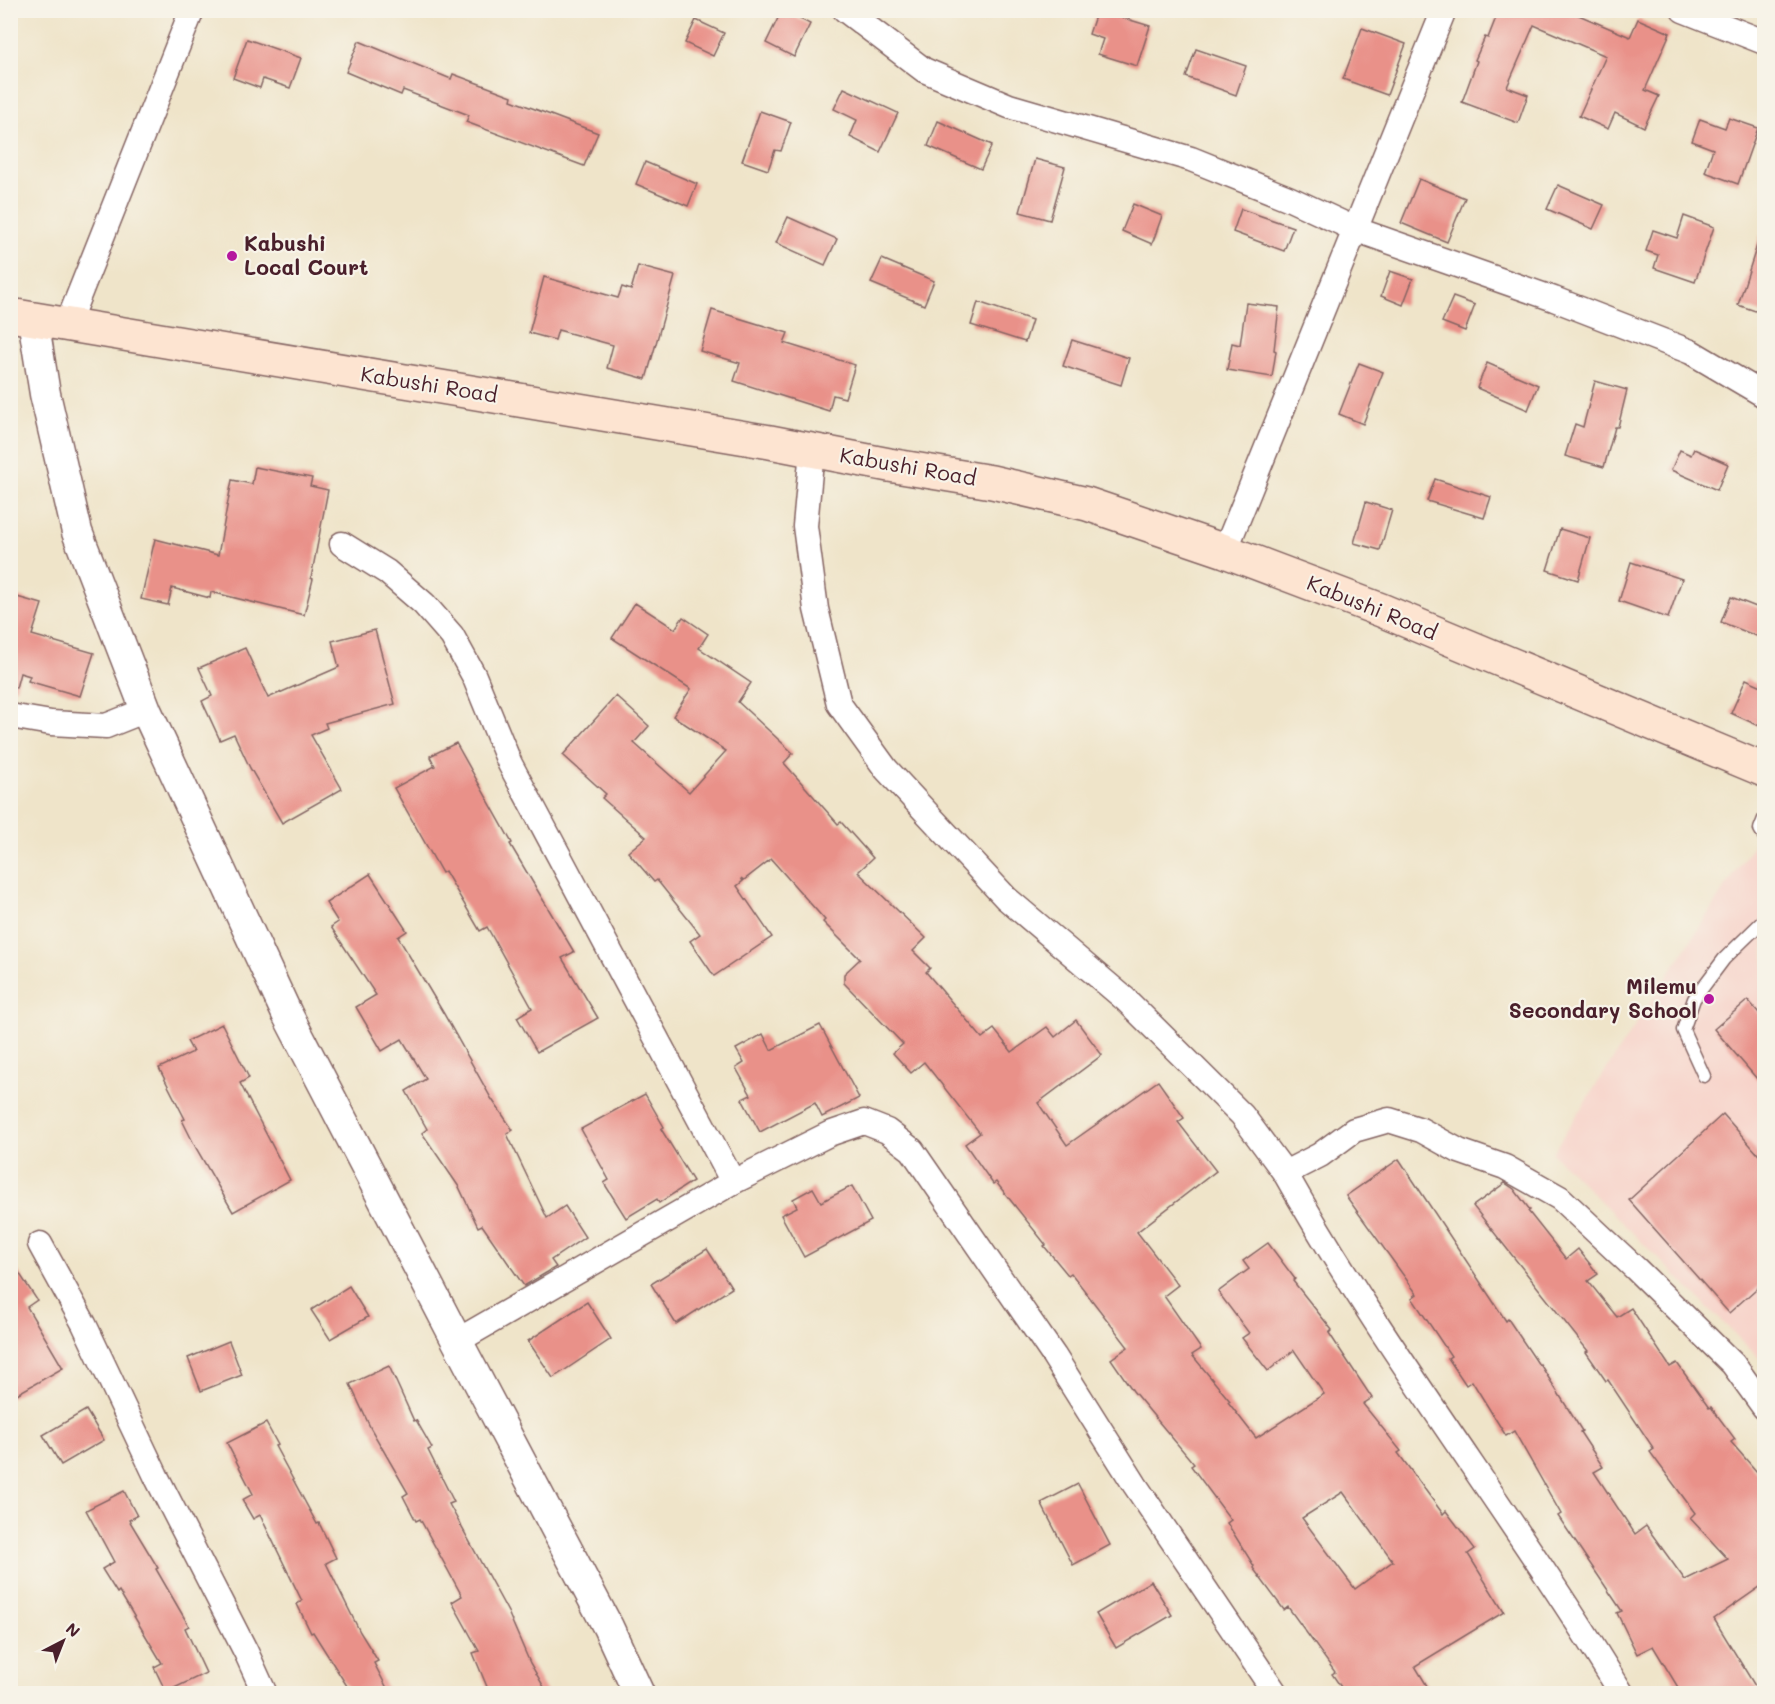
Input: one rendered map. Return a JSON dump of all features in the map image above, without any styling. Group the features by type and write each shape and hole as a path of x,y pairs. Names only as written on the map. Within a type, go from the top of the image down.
{"main road":[{"name":"Kabushi Road","path":"22,317 812,450 992,482 1087,504 1226,551 1381,610 1764,770"}],"street":[{"path":"67,325 192,10"},
{"path":"845,10 924,70 1009,106 1191,159 1288,198 1357,230 1554,298 1691,352 1764,395"},
{"path":"1226,551 1444,10"},
{"path":"1683,10 1764,42"},
{"path":"22,317 45,394 77,532 146,710 287,1014 608,1627 639,1694"},
{"path":"812,450 805,526 816,609 839,704 886,769 1006,898 1134,1007 1242,1115 1285,1173 1314,1224 1578,1622 1622,1694"},
{"path":"342,544 387,572 424,604 452,636 474,676 510,765 733,1182"},
{"path":"10,716 51,723 106,726 146,710"},
{"path":"1285,1173 1320,1155 1354,1131 1389,1120 1421,1130 1459,1151 1505,1167 1560,1198 1733,1364 1764,1407"},
{"path":"457,1341 733,1182 829,1134 864,1122 887,1131 912,1150 1054,1356 1135,1485 1275,1694"},
{"path":"40,1244 84,1324 156,1476 265,1694"}],"lane":[{"path":"1764,819 1760,829 1764,836"},
{"path":"1704,1076 1683,1030 1694,999 1724,959 1764,920"}],"shaded area":[{"name":"Milemu Secondary School","path":"1755,842 1764,845 1764,1363 1552,1153"}],"building":[{"path":"782,10 810,24 794,57 766,43"},
{"path":"1097,10 1150,26 1137,66 1098,54 1103,39 1089,34"},
{"path":"1499,10 1567,10 1630,37 1638,19 1670,33 1645,90 1659,96 1644,127 1615,113 1608,129 1579,116 1606,56 1534,25 1507,87 1528,95 1518,123 1462,102 1477,61 1475,60 1485,37 1488,38"},
{"path":"696,20 724,33 713,56 685,43"},
{"path":"1362,28 1406,44 1387,95 1343,79"},
{"path":"247,39 301,58 290,88 263,79 260,88 233,78"},
{"path":"359,41 451,79 453,74 512,96 511,100 598,133 584,166 466,122 469,115 403,90 401,95 346,72"},
{"path":"1196,49 1246,66 1236,95 1186,77"},
{"path":"844,88 898,113 880,152 850,137 857,120 834,109"},
{"path":"760,111 791,122 781,151 775,150 768,170 742,161"},
{"path":"1729,118 1758,128 1738,184 1705,172 1713,149 1692,141 1700,119 1725,128"},
{"path":"938,121 992,145 981,169 928,146"},
{"path":"1035,159 1065,167 1050,220 1020,212"},
{"path":"645,162 697,184 688,206 636,184"},
{"path":"1419,179 1465,198 1447,242 1401,223"},
{"path":"1558,185 1604,205 1593,229 1547,209"},
{"path":"1133,204 1162,216 1152,244 1122,231"},
{"path":"1241,209 1293,227 1284,251 1233,232"},
{"path":"1684,216 1714,227 1695,282 1654,268 1658,255 1646,251 1653,230 1677,238"},
{"path":"788,217 837,239 825,265 776,243"},
{"path":"1760,236 1764,237 1764,314 1738,305"},
{"path":"882,259 934,281 924,305 871,283"},
{"path":"638,266 675,276 646,379 607,368 613,345 558,330 555,340 529,333 544,277 618,298 622,287 631,290"},
{"path":"1390,271 1413,279 1403,305 1381,296"},
{"path":"1453,297 1475,305 1465,331 1442,322"},
{"path":"978,302 1032,320 1025,342 971,325"},
{"path":"1246,303 1279,307 1272,377 1227,370 1232,343 1240,345"},
{"path":"712,310 788,333 784,343 855,365 845,398 833,395 829,411 734,381 740,363 700,351"},
{"path":"1072,340 1129,358 1121,385 1063,366"},
{"path":"1359,363 1383,372 1363,424 1339,414"},
{"path":"1487,363 1538,385 1528,410 1477,388"},
{"path":"1595,381 1627,390 1618,427 1615,427 1604,467 1565,456 1575,424 1583,427"},
{"path":"1694,449 1728,464 1717,490 1671,470 1680,450 1691,455"},
{"path":"255,467 312,478 310,486 328,490 311,578 313,579 304,615 211,592 210,598 172,588 168,605 141,599 155,539 218,555 232,480 252,484"},
{"path":"1435,479 1491,497 1484,518 1427,501"},
{"path":"1366,502 1392,510 1380,550 1354,543"},
{"path":"1560,529 1590,538 1578,580 1547,570"},
{"path":"1631,562 1682,579 1668,618 1619,601"},
{"path":"10,595 42,604 32,635 94,653 80,696 28,681 30,676 20,673 16,688 10,687"},
{"path":"1731,597 1764,610 1764,639 1721,622"},
{"path":"635,603 675,629 683,617 708,634 699,648 751,683 738,702 793,753 784,763 838,824 841,822 873,858 858,872 926,938 913,951 930,968 926,972 982,1038 994,1029 1012,1052 1047,1027 1055,1037 1076,1020 1102,1055 1038,1103 1067,1145 1158,1081 1184,1118 1178,1122 1216,1171 1137,1232 1178,1285 1164,1296 1201,1349 1192,1355 1230,1401 1228,1402 1256,1438 1324,1394 1294,1350 1268,1371 1242,1338 1249,1333 1218,1292 1249,1269 1243,1261 1268,1243 1295,1279 1293,1281 1332,1330 1329,1333 1372,1398 1363,1404 1401,1451 1398,1453 1443,1514 1446,1511 1475,1549 1468,1554 1504,1612 1415,1666 1432,1694 1345,1693 1332,1674 1335,1672 1288,1607 1284,1610 1253,1568 1254,1566 1227,1523 1231,1520 1191,1466 1194,1464 1133,1391 1111,1359 1128,1347 1071,1273 1068,1275 1044,1246 1046,1245 996,1182 993,1184 965,1144 980,1133 924,1062 911,1073 893,1053 903,1044 844,983 844,974 860,959 823,922 825,920 771,859 744,880 741,878 743,881 737,886 772,937 714,976 690,941 700,934 657,880 654,882 628,852 646,837 602,798 606,794 563,755 616,696 649,726 634,743 689,792 726,751 673,716 691,689 612,638","holes":["1343,1492 1393,1561 1355,1589 1302,1518"]},
{"path":"375,630 395,704 325,723 327,728 311,735 342,789 282,823 250,768 234,734 220,740 202,701 212,696 199,668 245,648 268,698 339,667 332,641"},
{"path":"1746,679 1764,687 1764,728 1731,713"},
{"path":"456,743 512,843 510,844 574,952 562,958 598,1018 537,1052 517,1017 532,1008 487,927 480,931 445,871 442,873 394,788 435,766 430,756"},
{"path":"370,874 407,931 398,937 491,1098 513,1130 507,1134 547,1218 565,1206 585,1237 551,1260 556,1267 524,1286 482,1225 478,1227 459,1187 422,1133 427,1129 406,1091 426,1079 402,1039 382,1051 356,1007 376,995 331,927 338,922 326,903"},
{"path":"1748,1000 1764,1019 1764,1087 1714,1029"},
{"path":"222,1024 249,1078 240,1083 290,1180 233,1212 196,1148 182,1120 185,1119 159,1068 193,1052 187,1041"},
{"path":"820,1025 859,1098 822,1117 815,1103 760,1132 742,1099 751,1095 736,1068 744,1063 736,1049 763,1034 771,1050"},
{"path":"645,1094 664,1127 661,1129 693,1181 659,1203 657,1199 626,1218 604,1183 609,1180 581,1129"},
{"path":"1723,1114 1764,1161 1764,1282 1729,1313 1629,1200"},
{"path":"1399,1159 1506,1321 1508,1319 1540,1364 1603,1467 1594,1472 1635,1534 1646,1526 1685,1580 1728,1559 1690,1518 1695,1513 1650,1452 1654,1449 1608,1380 1606,1381 1586,1352 1588,1351 1473,1206 1505,1183 1514,1189 1530,1210 1528,1211 1566,1259 1578,1249 1598,1274 1588,1281 1617,1317 1631,1308 1670,1367 1677,1363 1709,1408 1711,1407 1735,1439 1731,1442 1764,1480 1764,1584 1714,1619 1760,1694 1682,1694 1653,1646 1637,1654 1617,1613 1622,1611 1558,1516 1561,1514 1514,1431 1506,1436 1472,1381 1466,1385 1448,1358 1451,1356 1412,1298 1417,1294 1346,1196"},
{"path":"852,1186 871,1221 804,1257 781,1215 797,1207 793,1199 813,1188 821,1202"},
{"path":"707,1249 732,1288 676,1324 651,1284"},
{"path":"10,1259 37,1300 27,1307 63,1368 10,1398"},
{"path":"349,1286 368,1317 330,1339 311,1310"},
{"path":"587,1302 611,1339 553,1378 528,1341"},
{"path":"229,1341 242,1375 201,1391 188,1358"},
{"path":"389,1366 414,1421 416,1420 432,1448 428,1450 454,1502 449,1504 508,1612 530,1663 548,1694 490,1694 473,1653 479,1651 452,1602 462,1596 420,1519 416,1521 403,1496 408,1493 371,1429 350,1384"},
{"path":"86,1410 104,1440 61,1465 43,1435"},
{"path":"266,1423 278,1445 275,1446 317,1524 319,1523 336,1558 326,1563 360,1632 378,1661 374,1663 390,1694 352,1694 313,1632 311,1633 297,1604 302,1601 260,1515 253,1519 242,1500 253,1494 227,1443"},
{"path":"1078,1484 1110,1545 1073,1565 1041,1503"},
{"path":"124,1491 137,1516 129,1520 189,1626 185,1628 206,1673 166,1692 154,1667 162,1663 119,1591 117,1593 102,1569 114,1562 86,1510"},
{"path":"1151,1581 1172,1615 1116,1648 1096,1614"}],"place":[{"name":"Kabushi Local Court","path":"232,256"},
{"name":"Milemu Secondary School","path":"1709,999"}]}
